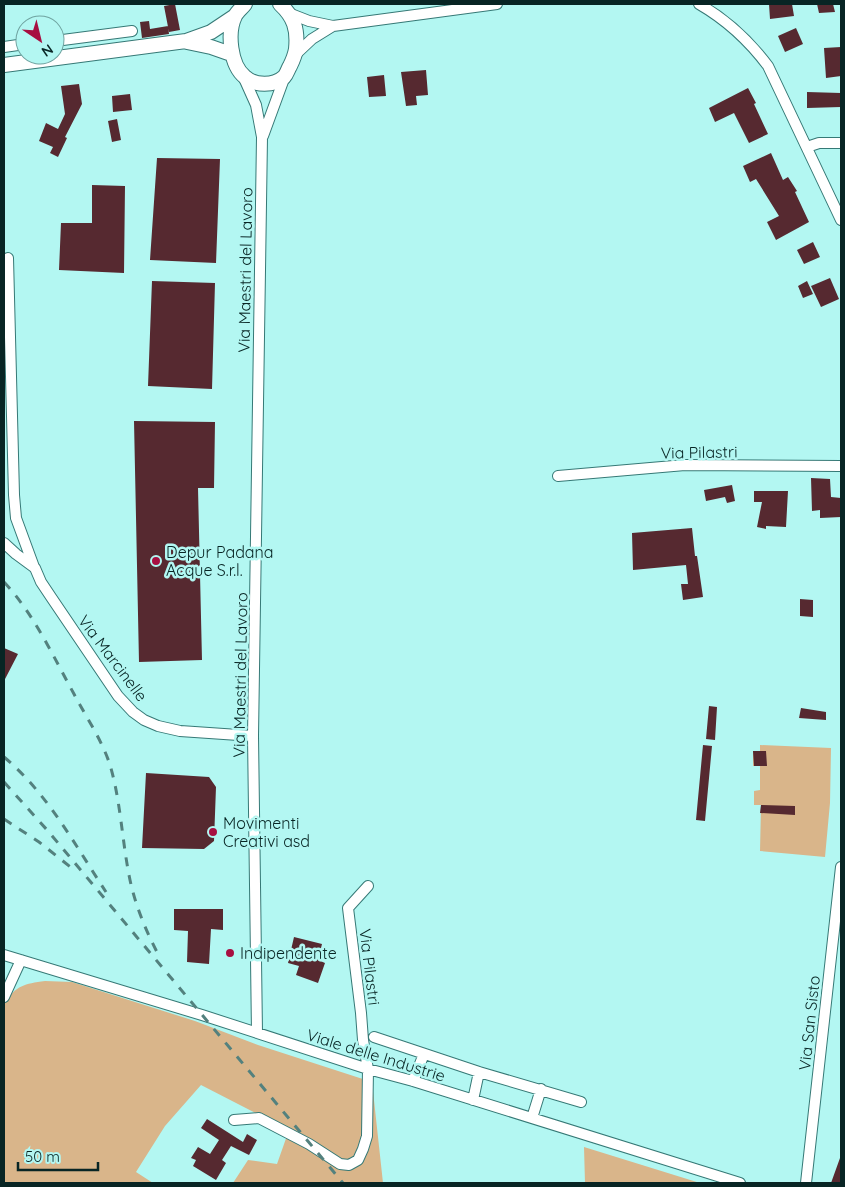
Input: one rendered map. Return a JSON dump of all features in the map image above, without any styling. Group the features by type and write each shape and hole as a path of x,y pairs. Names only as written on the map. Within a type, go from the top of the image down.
{"main road":[{"path":"7,64 186,41 210,32 235,16 245,4"},
{"path":"235,16 231,33 231,54 243,76 252,82 264,84 274,82 285,76 296,55 297,36 291,14 280,4"},
{"path":"186,41 231,54"}],"street":[{"path":"291,14 309,21 333,26 497,4"},
{"path":"699,4 743,37 768,66 841,220"},
{"path":"296,55 312,39 333,26"},
{"path":"65,40 132,31"},
{"path":"6,47 7,64"},
{"path":"243,76 256,105 262,137"},
{"path":"262,137 285,76"},
{"name":"Via Maestri del Lavoro","path":"256,1033 253,736 262,137"},
{"path":"807,147 819,143 841,143"},
{"name":"Via Marcinelle","path":"8,258 16,518 40,582 118,696 133,712 158,726 180,731 253,736"},
{"path":"4,472 13,465"},
{"name":"Via Pilastri","path":"558,476 685,465 841,466"},
{"name":"Via Marcinelle","path":"4,543 35,568"},
{"name":"Via San Sisto","path":"806,1183 841,867"},
{"name":"Via Pilastri","path":"234,1120 259,1118 309,1144 340,1164 349,1165 358,1160 364,1150 367,1136 368,1069 348,908 368,886"},
{"name":"Viale delle Industrie","path":"4,955 740,1183"},
{"path":"4,997 21,960"},
{"path":"374,1038 582,1102"},
{"path":"412,1081 424,1054"},
{"path":"473,1100 480,1072"},
{"path":"532,1118 541,1089"}],"shaded area":[{"path":"760,745 831,748 830,803 825,857 760,851 761,805 754,805 754,791 760,790 760,766 753,766 753,751 760,751"},
{"path":"45,981 72,982 195,1021 258,1045 372,1082 383,1183 233,1183 248,1160 277,1164 289,1130 201,1085 165,1126 136,1172 153,1183 4,1183 4,1003 13,992 22,986"},
{"path":"584,1147 700,1183 585,1183"}],"building":[{"path":"175,4 180,30 169,32 164,6"},
{"path":"769,4 792,4 794,16 770,19"},
{"path":"817,4 833,4 835,12 819,13"},
{"path":"149,21 150,29 168,26 169,34 142,38 140,22"},
{"path":"796,28 803,44 785,52 778,36"},
{"path":"841,47 841,76 826,78 824,48"},
{"path":"426,70 428,95 416,96 417,105 406,106 401,72"},
{"path":"384,75 386,96 369,97 367,77"},
{"path":"79,84 82,104 65,137 67,138 58,157 50,153 53,147 39,141 46,123 58,129 65,114 61,86"},
{"path":"748,88 768,134 749,143 734,113 715,122 709,108"},
{"path":"807,92 841,93 841,107 807,108"},
{"path":"130,94 132,110 113,112 112,96"},
{"path":"117,119 121,140 112,142 108,121"},
{"path":"771,153 783,180 788,177 797,191 795,192 809,222 776,240 767,222 779,216 756,179 750,182 743,166"},
{"path":"157,158 220,159 216,263 150,260"},
{"path":"92,185 125,186 124,273 59,270 61,223 92,223"},
{"path":"813,242 820,257 804,264 797,250"},
{"path":"830,278 839,299 821,307 811,286"},
{"path":"152,281 215,283 212,389 148,386"},
{"path":"807,281 813,294 803,298 798,286"},
{"path":"134,421 215,422 214,488 198,488 202,660 139,662"},
{"path":"811,478 830,479 831,497 841,498 841,517 820,518 820,510 812,511"},
{"path":"732,485 735,501 727,503 725,497 706,501 704,490"},
{"path":"754,491 788,491 786,527 766,526 766,529 757,527 762,502 754,502"},
{"path":"692,528 703,597 683,600 681,584 688,584 686,565 633,570 632,533"},
{"path":"800,599 813,600 813,617 800,616"},
{"path":"4,648 18,654 4,681"},
{"path":"709,706 717,707 715,740 706,739"},
{"path":"801,708 826,712 826,720 799,718"},
{"path":"703,745 712,746 705,821 696,820"},
{"path":"753,751 766,751 767,766 754,766"},
{"path":"146,773 209,777 216,787 214,841 204,849 142,848"},
{"path":"761,805 795,806 795,815 760,813"},
{"path":"174,909 223,909 223,930 211,929 209,964 187,962 188,931 174,930"},
{"path":"294,937 322,944 318,960 325,963 318,983 296,975 299,966 288,963"},
{"path":"207,1119 243,1142 247,1134 257,1140 249,1155 231,1146 222,1160 226,1163 216,1180 193,1166 196,1160 191,1158 198,1147 210,1154 219,1140 201,1128"},
{"path":"840,1158 841,1183 831,1183"}],"railway":[{"path":"4,582 25,608 42,636 107,756 117,793 132,890 142,920 160,958"},
{"path":"4,757 20,771 60,821 106,892"},
{"path":"4,782 48,831 343,1183"},
{"path":"4,819 39,842 73,869"}],"place":[{"name":"Depur Padana Acque S.r.l.","path":"156,561"},
{"name":"Movimenti Creativi asd","path":"213,832"},
{"name":"Indipendente","path":"230,953"}]}
